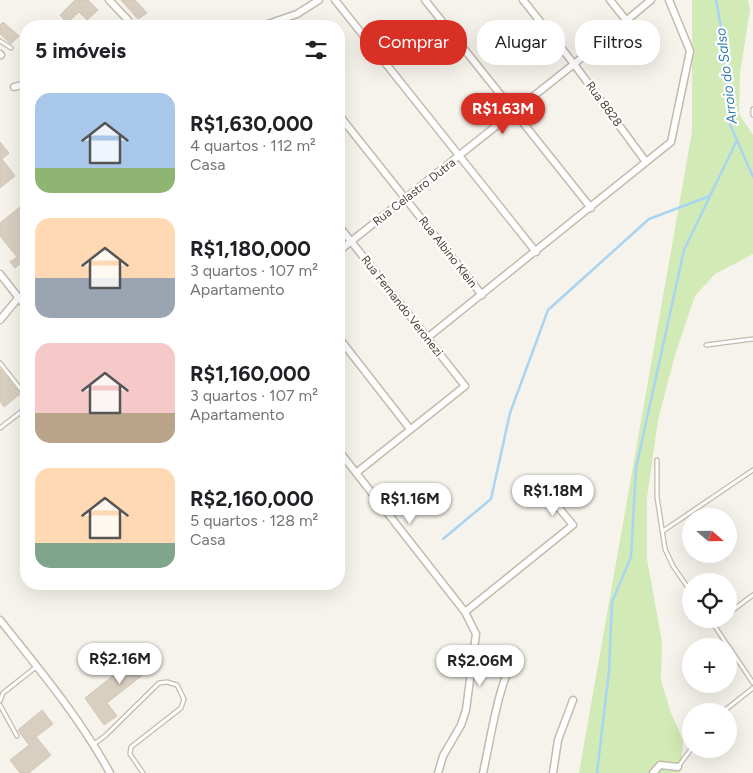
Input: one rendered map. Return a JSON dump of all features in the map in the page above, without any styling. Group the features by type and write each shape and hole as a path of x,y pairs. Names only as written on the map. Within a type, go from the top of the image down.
{"street":[{"path":"109,0 128,20"},
{"path":"281,20 297,14 319,0"},
{"path":"335,0 536,252"},
{"path":"425,0 591,208"},
{"name":"Rua 8828","path":"523,0 574,64 646,162"},
{"path":"610,0 626,20"},
{"name":"Rua Celastro Dutra","path":"626,20 652,0"},
{"path":"427,338 671,142 690,51 669,0"},
{"name":"Rua Celastro Dutra","path":"345,246 574,64"},
{"path":"14,87 20,86"},
{"name":"Rua Albino Klein","path":"345,123 482,295"},
{"name":"Rua Fernando Veronezi","path":"345,234 465,386 410,429"},
{"path":"0,274 20,300"},
{"path":"0,320 18,297"},
{"path":"345,346 410,429 356,472"},
{"path":"345,458 464,612 476,634 466,710 461,726 443,756 438,773"},
{"path":"464,612 573,525 549,496"},
{"path":"0,620 37,666 94,744 110,773"},
{"path":"483,773 499,696 506,672 516,652"},
{"path":"553,773 558,740 573,700"},
{"path":"653,773 660,765 678,768"}],"lane":[{"path":"0,41 11,48"},
{"path":"753,109 753,115"},
{"path":"706,344 753,338"},
{"path":"0,363 20,388"},
{"path":"0,428 20,413"},
{"path":"657,460 657,497 665,549 682,579"},
{"path":"663,531 753,470"},
{"path":"737,607 753,595"},
{"path":"737,659 753,684"},
{"path":"0,701 3,692 37,666"},
{"path":"94,744 105,736 159,683 167,682 176,685 184,699 181,708 131,747 130,754 143,773"},
{"path":"734,703 753,688"},
{"path":"0,705 17,736"},
{"path":"678,768 685,758"}],"green space":[{"path":"692,0 748,0 750,10 740,73 739,114 753,135 753,254 715,274 695,296 675,355 658,420 647,498 647,559 662,642 661,680 671,713 682,738 681,770 679,773 579,773 692,132"}],"building":[{"path":"75,0 88,0 98,10 87,20 79,12 70,20 64,20 60,15"},
{"path":"121,0 135,0 147,13 138,19"},
{"path":"3,22 19,36 11,44 0,34 0,25"},
{"path":"0,142 9,153 2,159 15,176 0,188"},
{"path":"20,207 20,264 15,268 10,262 17,257 0,236 0,223"},
{"path":"0,369 20,394 4,407 0,401"},
{"path":"148,648 159,662 107,703 117,716 104,725 85,698"},
{"path":"42,710 53,724 36,737 51,755 29,773 20,773 10,760 29,745 18,730"}],"waterway":[{"name":"Arroio do Salso","path":"716,0 724,43 729,122 753,177"},
{"path":"597,773 609,671 612,602 631,557 636,468 684,250 737,140"},
{"path":"443,539 491,499 510,413 548,310 649,219 710,196"}]}
